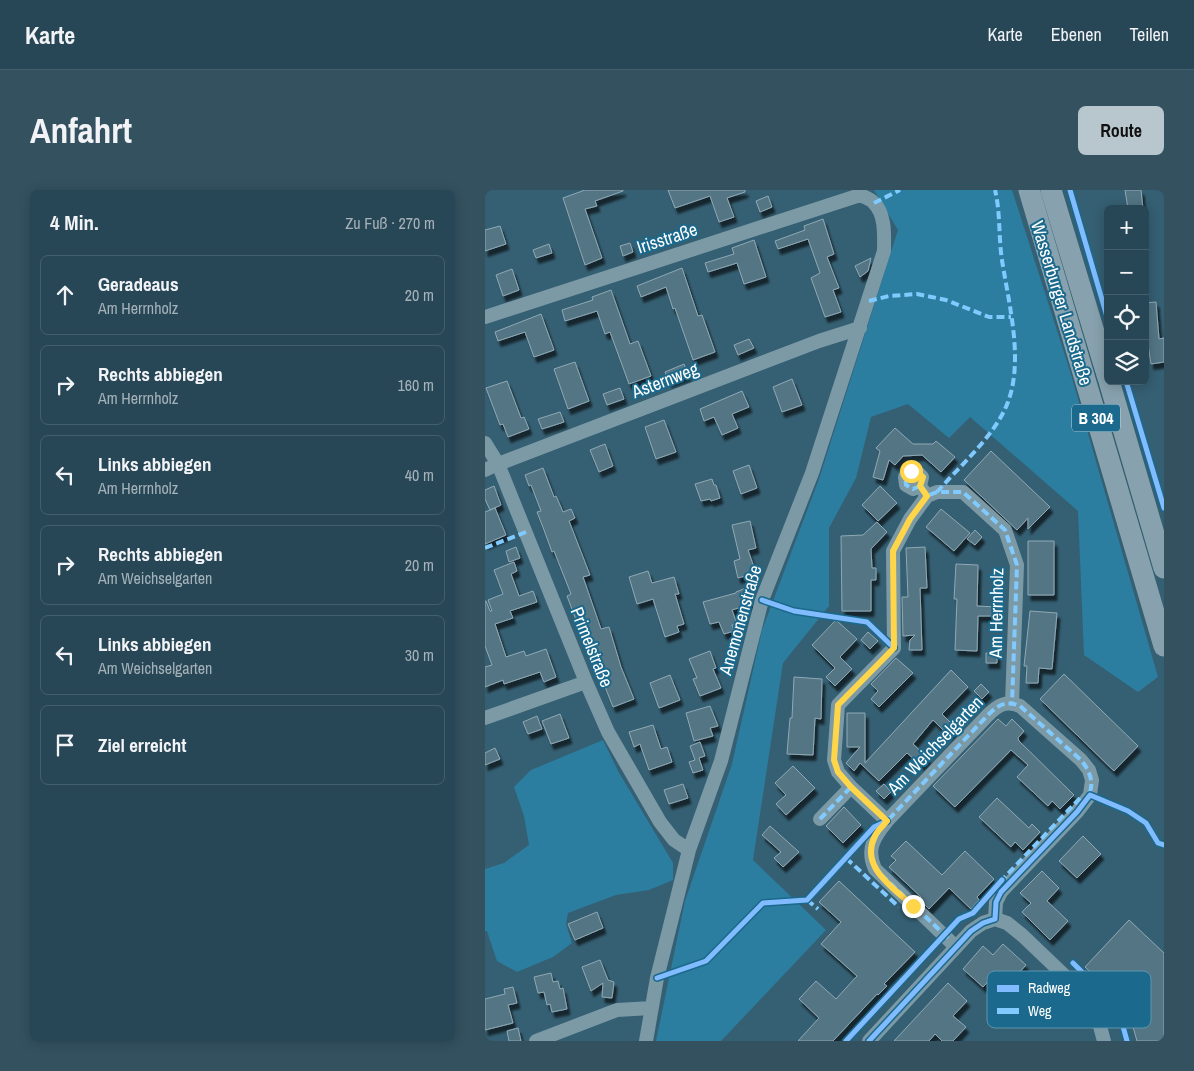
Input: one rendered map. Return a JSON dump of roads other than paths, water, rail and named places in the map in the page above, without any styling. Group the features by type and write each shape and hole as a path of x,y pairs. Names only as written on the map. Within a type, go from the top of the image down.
{"main road":[{"name":"Wasserburger Landstraße","path":"1029,190 1164,646"},
{"name":"Wasserburger Landstraße","path":"1051,190 1104,367"},
{"name":"Wasserburger Landstraße","path":"1109,385 1164,568"}],"street":[{"name":"Irisstraße","path":"485,317 860,194"},
{"name":"Anemonenstraße","path":"646,1041 651,1008 689,850 721,761 761,600 812,473 884,250 885,237 881,216 874,203 860,194"},
{"name":"Asternweg","path":"485,470 819,341 860,328"},
{"name":"Primelstraße","path":"485,443 498,464 608,732 660,822 675,840 689,850"},
{"name":"Am Herrnholz","path":"887,821 838,772 834,760 838,705 894,648 893,551 923,491 963,492 1005,530 1017,564 1012,703"},
{"path":"485,718 586,682"},
{"name":"Am Weichselgarten","path":"956,947 875,869 871,860 872,845 875,836 887,821 992,711 997,706 1012,703 1020,706 1081,760 1089,770 1092,780 1090,795 1077,812 1001,892 996,902 995,919"},
{"path":"820,819 851,787"},
{"path":"869,1041 971,931 983,923 995,919 1007,923 1059,971"},
{"path":"536,1041 617,1010 651,1008"},
{"path":"1100,1028 1104,1041"}]}
